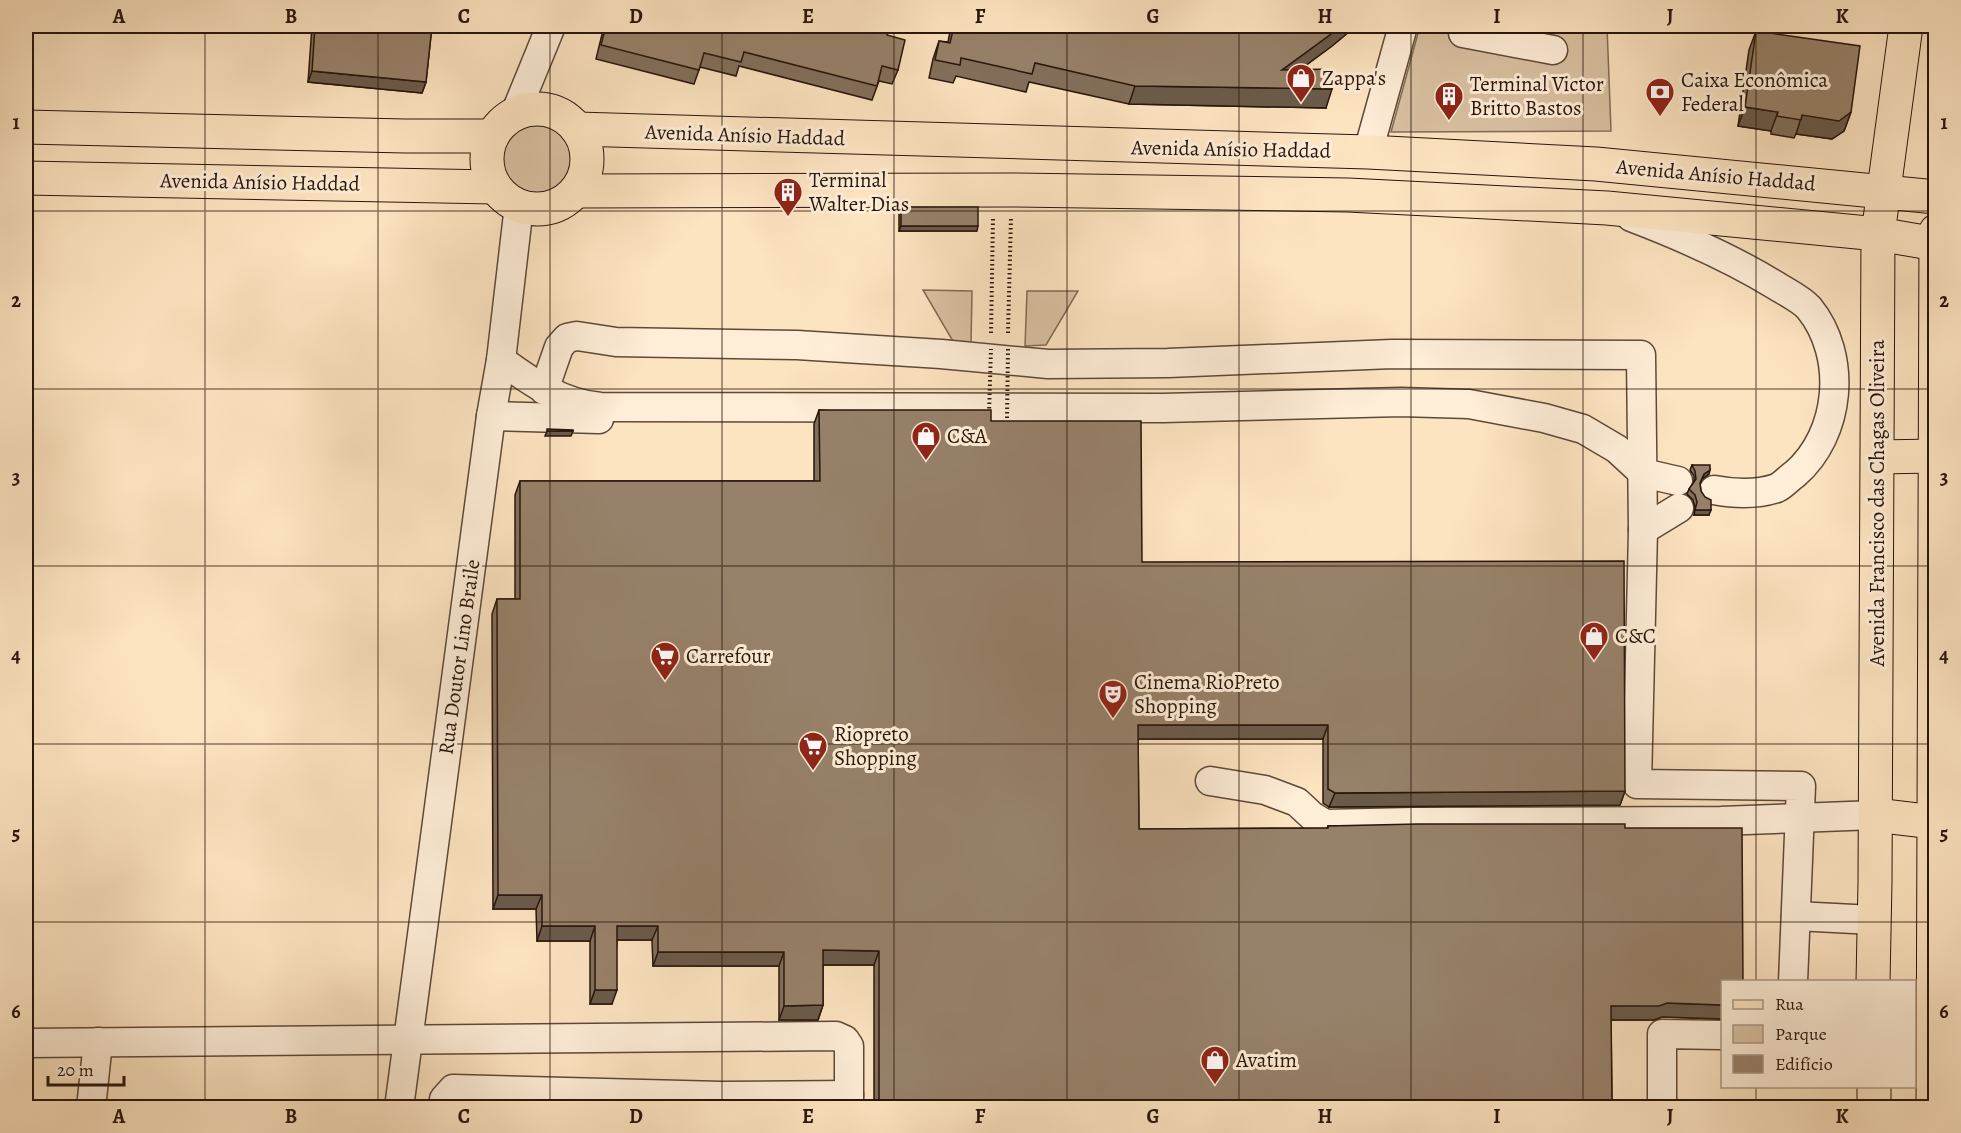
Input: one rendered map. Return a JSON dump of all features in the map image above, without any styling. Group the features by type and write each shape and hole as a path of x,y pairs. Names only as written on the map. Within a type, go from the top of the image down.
{"main road":[{"name":"Avenida Francisco das Chagas Oliveira","path":"1873,980 1878,234 1906,26"},
{"path":"26,127 405,136 518,110 554,112 567,119 577,129 585,144 587,161 584,177 576,191 564,202 550,208 534,210 507,196 488,170 487,153 518,110"},
{"name":"Avenida Anísio Haddad","path":"577,129 1358,152 1596,164 1935,197"},
{"path":"1348,195 1358,152"},
{"name":"Avenida Anísio Haddad","path":"26,178 507,196"},
{"name":"Avenida Anísio Haddad","path":"576,191 1002,190 1348,195 1607,208 1935,240"},
{"path":"1933,1107 1928,1075 1934,822 1935,240"},
{"path":"1878,457 1935,456"},
{"path":"1875,815 1934,822"},
{"path":"1874,1088 1874,1107"}],"street":[{"path":"518,110 551,26"},
{"path":"1358,152 1403,26"},
{"path":"1463,33 1553,50"},
{"name":"Rua Doutor Lino Braile","path":"399,1107 491,416 501,360 507,196"},
{"path":"1607,208 1681,236 1744,266 1791,295 1808,306 1820,324 1830,348 1835,375 1833,404 1826,429 1806,464 1779,487 1752,494 1720,494"},
{"path":"544,390 560,347 567,339 577,336 616,342 808,346 941,354 1048,364 1168,363 1392,354 1641,355 1643,530 1637,784 1801,786 1793,980"},
{"path":"501,360 544,390 586,406 601,407 1163,408 1401,402 1469,404 1544,418 1583,429 1617,449 1643,473 1678,495 1643,530"},
{"path":"491,416 599,419"},
{"path":"1210,781 1264,790 1297,802 1325,824 1721,821 1875,815"},
{"path":"1796,916 1873,920"},
{"path":"1662,1107 1662,1034 1721,1035"},
{"path":"26,1043 836,1036 845,1040 849,1046 849,1101 555,1090 491,1098 453,1089 444,1100 443,1107"},
{"path":"91,1107 98,1042"}],"path":[{"path":"1002,190 1008,337"},
{"path":"989,420 991,349 1002,190"},
{"path":"1007,418 1008,349"}],"green space":[{"path":"1420,26 1607,26 1611,131 1391,132"},
{"path":"536,120 551,123 564,132 573,145 576,160 573,175 564,188 551,197 536,200 521,197 508,188 499,175 496,160 499,145 508,132 521,123"},
{"path":"923,290 972,291 971,344 954,343"},
{"path":"1027,291 1078,291 1046,345 1025,346"}],"building":[{"path":"315,26 432,26 426,82 312,71"},
{"path":"606,26 889,26 887,35 905,40 898,70 882,66 877,86 744,52 741,62 704,53 699,70 601,45"},
{"path":"954,26 1342,26 1282,70 1332,69 1332,89 1135,86 1035,63 1032,74 961,58 960,65 935,60 939,41 950,43"},
{"path":"1756,31 1860,46 1851,112 1839,121 1802,115 1801,120 1777,116 1778,112 1745,107"},
{"path":"901,207 978,207 978,226 901,226"},
{"name":"Riopreto Shopping","path":"819,410 991,410 991,421 1141,421 1142,562 1624,561 1625,791 1335,793 1328,789 1328,725 1138,725 1139,829 1328,828 1328,826 1418,824 1625,824 1625,828 1742,828 1743,980 1721,980 1721,1005 1667,1003 1659,1006 1611,1006 1612,1107 1334,1107 1334,1102 1189,1102 1189,1107 879,1107 879,951 823,950 823,1005 784,1006 784,952 658,952 658,926 617,926 617,990 595,990 595,926 542,926 542,895 498,895 497,599 520,599 520,481 820,481"},
{"path":"547,429 573,430 573,431 547,431"},
{"path":"1692,465 1710,465 1710,470 1704,474 1700,483 1701,491 1711,500 1711,510 1695,510 1697,502 1695,495 1689,489 1696,479"}],"place":[{"name":"Zappa's","path":"1301,104"},
{"name":"Caixa Econômica Federal","path":"1660,118"},
{"name":"Terminal Victor Britto Bastos","path":"1449,122"},
{"name":"Terminal Walter Dias","path":"788,218"},
{"name":"C&A","path":"926,462"},
{"name":"C&C","path":"1594,662"},
{"name":"Carrefour","path":"665,682"},
{"name":"Cinema RioPreto Shopping","path":"1113,720"},
{"name":"Riopreto Shopping","path":"813,772"},
{"name":"Avatim","path":"1215,1086"}]}
